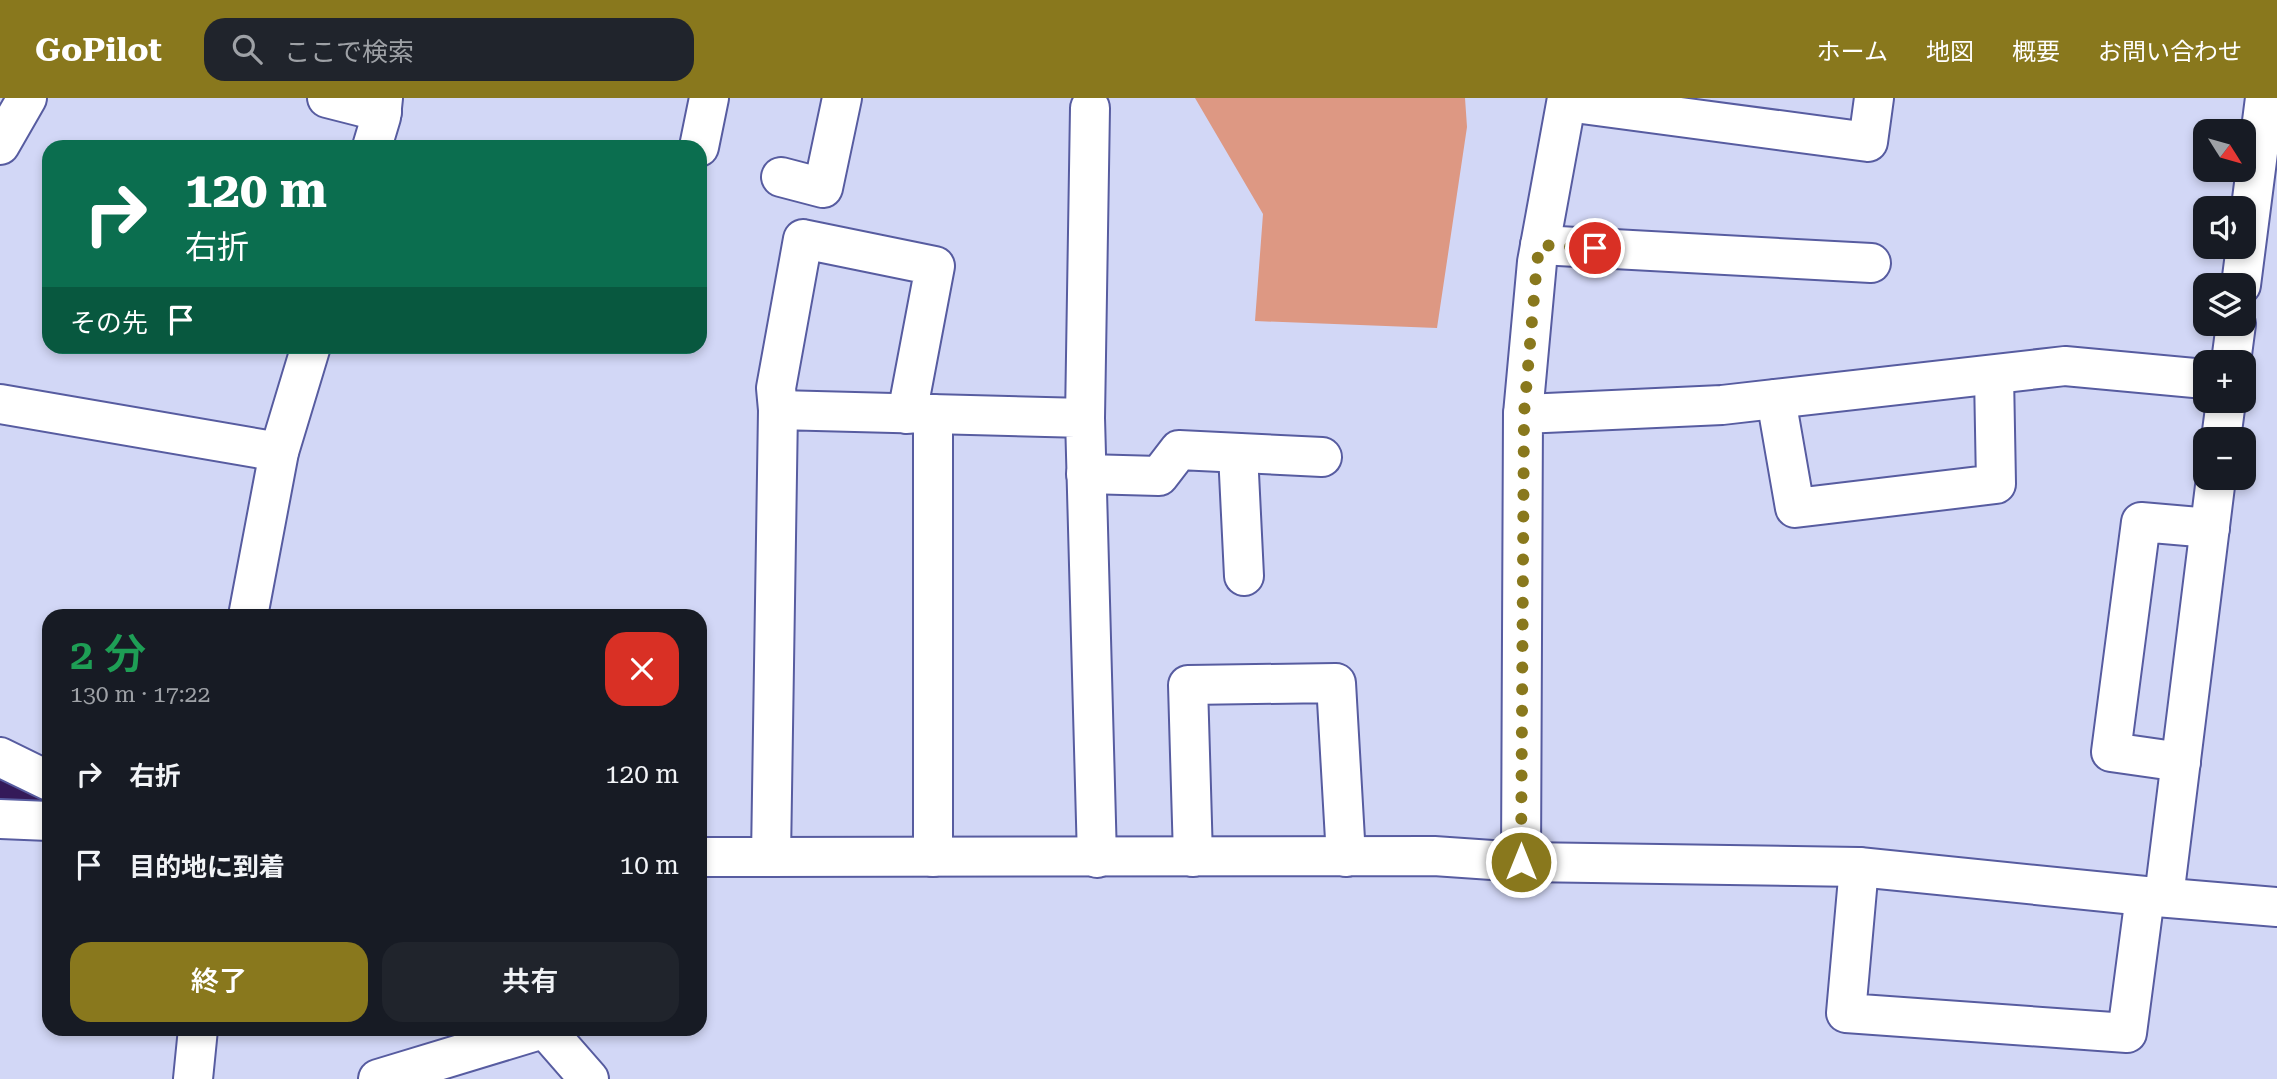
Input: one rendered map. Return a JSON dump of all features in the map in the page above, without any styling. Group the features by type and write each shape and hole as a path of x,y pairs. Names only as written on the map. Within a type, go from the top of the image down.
{"street":[{"path":"0,145 27,98"},
{"path":"327,98 379,119"},
{"path":"700,140 709,98"},
{"path":"781,177 823,188 842,98"},
{"path":"1521,862 1524,414 1540,245 1567,100 1868,142 1874,98"},
{"path":"2243,273 2265,98"},
{"path":"1090,108 1085,418 1097,858"},
{"path":"771,857 778,410 776,388 803,239 935,266 920,414 933,857"},
{"path":"1540,245 1871,263"},
{"path":"249,609 279,452 309,354"},
{"path":"1524,414 1722,405 2065,366 2193,378"},
{"path":"1776,399 1795,508 1996,484 1994,375"},
{"path":"0,404 279,452"},
{"path":"778,410 1085,418"},
{"path":"1086,474 1159,476 1179,450 1322,457"},
{"path":"1238,453 1244,576"},
{"path":"1859,867 1846,1013 2127,1033 2181,762 2215,490"},
{"path":"2181,762 2111,752 2141,522 2210,528"},
{"path":"1193,857 1188,685 1336,683 1346,857"},
{"path":"0,757 42,778"},
{"path":"0,819 42,821"},
{"path":"707,857 1434,856 1521,862 1859,867 2277,907"},
{"path":"193,1079 197,1036"},
{"path":"378,1079 522,1036"},
{"path":"552,1036 590,1079"}],"shaded area":[{"path":"1195,98 1465,98 1467,127 1437,328 1255,321 1263,214"}],"building":[{"path":"0,772 42,793 42,806 0,805"}],"route":[{"path":"1521,862 1524,414 1537,262 1540,245 1595,248"}]}
